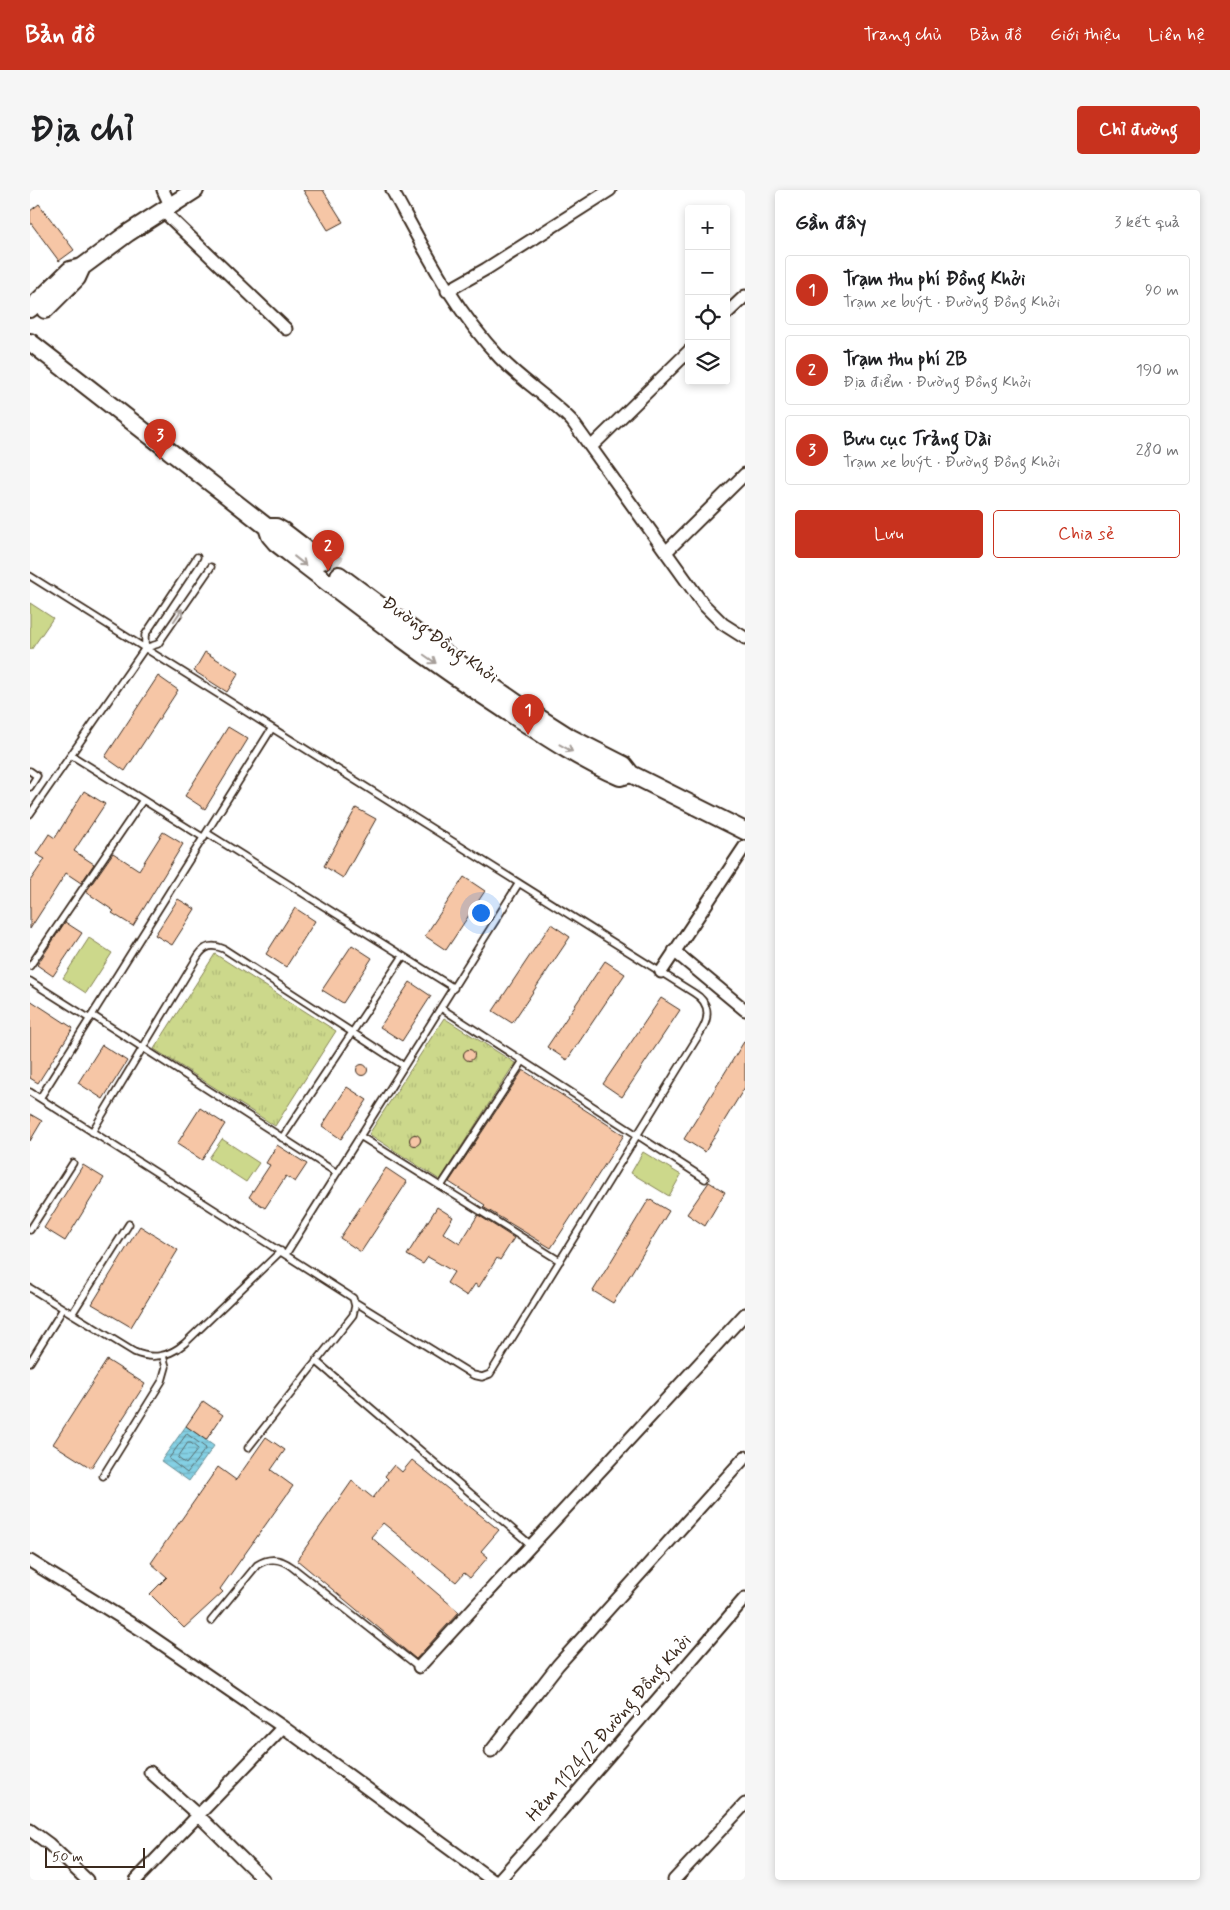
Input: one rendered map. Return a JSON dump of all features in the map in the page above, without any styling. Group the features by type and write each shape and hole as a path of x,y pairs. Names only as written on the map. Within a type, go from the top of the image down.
{"main road":[{"path":"37,310 78,278 82,267 165,202 195,190"},
{"name":"Đường Đồng Khởi","path":"30,342 267,527 283,531 308,550 324,558"},
{"name":"Đường Đồng Khởi","path":"267,527 270,536 276,543 445,671 557,744 620,776 631,774"},
{"name":"Đường Đồng Khởi","path":"345,576 387,611 524,708 571,738 624,765 631,774 745,831"}],"street":[{"path":"392,190 447,291 498,356 523,379 561,409 591,447 709,611 723,624 745,638"},
{"path":"447,291 486,269 610,190"},
{"path":"165,202 286,330"},
{"path":"730,310 745,296"},
{"path":"591,447 685,355"},
{"path":"666,552 745,474"},
{"path":"660,972 745,846"},
{"path":"674,952 745,1010"},
{"path":"420,1667 745,1314"},
{"path":"491,1751 558,1665 745,1457"},
{"path":"30,1561 143,1631 283,1727 492,1880"},
{"name":"Hẻm 1124/2 Đường Đồng Khởi","path":"499,1880 745,1598"},
{"path":"136,1880 200,1816 283,1727"},
{"path":"150,1772 200,1816 264,1880"},
{"path":"674,1880 745,1804"},
{"path":"30,1830 49,1844 87,1880"}],"lane":[{"path":"145,648 144,635 197,557"},
{"path":"30,814 145,648 158,644 211,567"},
{"path":"30,576 700,997 706,1006 707,1017 702,1030 492,1371 482,1377 473,1375 355,1302 344,1291 30,1092"},
{"path":"40,1098 272,728"},
{"path":"71,755 142,800 205,836 454,988"},
{"path":"30,771 37,776 30,787"},
{"path":"30,966 142,800"},
{"path":"30,1288 134,1352 148,1357 162,1356 178,1350 283,1252 337,1173 520,883"},
{"path":"92,1132 198,956 204,948 213,945 224,949 404,1066"},
{"path":"282,1138 403,956"},
{"path":"30,981 142,1048 337,1173"},
{"path":"441,1008 704,1179"},
{"path":"441,1186 523,1062"},
{"path":"360,1136 560,1262"},
{"path":"30,1230 73,1163"},
{"path":"72,1314 129,1224"},
{"path":"248,1448 353,1315 356,1306 355,1302"},
{"path":"30,1362 63,1309"},
{"path":"103,1476 162,1381 166,1367 162,1356"},
{"path":"316,1361 532,1546"},
{"path":"211,1620 257,1565 267,1560 280,1560 292,1567 420,1667"}],"green space":[{"path":"30,603 53,618 31,650 30,649"},
{"path":"89,938 112,953 86,993 63,978"},
{"path":"215,954 336,1031 275,1126 154,1049"},
{"path":"444,1018 515,1063 440,1180 369,1134"},
{"path":"222,1139 259,1163 246,1182 209,1158"},
{"path":"643,1152 681,1175 669,1196 631,1173"}],"water":[{"path":"186,1426 214,1446 189,1481 161,1461"}],"building":[{"path":"303,190 323,190 343,222 328,230"},
{"path":"39,204 74,250 59,261 30,222 30,211"},
{"path":"205,652 239,673 227,692 194,671"},
{"path":"158,676 178,690 125,771 105,757"},
{"path":"228,727 248,739 205,809 185,796"},
{"path":"84,791 105,804 74,851 94,864 81,883 66,873 30,929 30,881 45,859 36,854 49,834 55,838"},
{"path":"356,808 376,819 343,878 324,866"},
{"path":"163,832 183,844 133,926 112,913 114,911 86,892 113,853 139,870"},
{"path":"464,877 485,891 446,950 425,936"},
{"path":"178,899 195,909 172,945 155,935"},
{"path":"295,908 315,921 286,967 266,954"},
{"path":"65,922 82,933 53,976 37,965"},
{"path":"551,924 570,937 512,1023 493,1011"},
{"path":"352,945 372,958 343,1003 322,990"},
{"path":"605,961 625,974 567,1060 547,1047"},
{"path":"410,982 431,996 402,1041 380,1027"},
{"path":"661,998 680,1010 622,1097 603,1084"},
{"path":"30,1000 73,1028 38,1083 30,1078"},
{"path":"745,1040 745,1087 705,1152 684,1139"},
{"path":"102,1045 127,1061 103,1099 78,1083"},
{"path":"467,1050 471,1050 474,1055 473,1059 467,1060 464,1057 464,1053"},
{"path":"362,1064 368,1070 362,1076 356,1070"},
{"path":"523,1070 624,1135 551,1248 483,1207 485,1205 449,1182"},
{"path":"347,1087 367,1100 341,1139 322,1126"},
{"path":"200,1108 225,1124 202,1160 177,1144"},
{"path":"30,1114 42,1121 30,1141"},
{"path":"413,1135 417,1135 420,1140 419,1144 413,1145 410,1142 410,1138"},
{"path":"277,1145 307,1164 295,1182 286,1176 265,1208 249,1197 270,1165 266,1163"},
{"path":"83,1165 104,1178 65,1241 44,1228"},
{"path":"386,1168 407,1182 361,1252 340,1238"},
{"path":"709,1182 725,1192 705,1226 687,1214"},
{"path":"649,1199 669,1211 613,1303 593,1291"},
{"path":"437,1207 453,1217 443,1233 460,1244 478,1215 514,1238 500,1260 497,1258 479,1287 475,1284 467,1296 447,1283 454,1272 428,1257 423,1264 407,1255"},
{"path":"140,1226 178,1250 131,1327 92,1304"},
{"path":"107,1360 145,1384 91,1468 53,1444"},
{"path":"203,1401 223,1415 206,1440 186,1426"},
{"path":"266,1437 285,1450 271,1470 293,1486 220,1589 223,1592 184,1628 150,1594 167,1577 151,1563 218,1467 236,1480"},
{"path":"412,1460 499,1530 481,1551 488,1557 470,1578 464,1573 456,1582 383,1523 371,1537 459,1612 416,1659 297,1560 352,1481 373,1498 388,1479 385,1476 394,1465 402,1472"}],"tunnel":[{"path":"326,555 344,569"}],"place":[{"name":"Bưu cục Trảng Dài","path":"160,460"},
{"name":"Trạm thu phí 2B","path":"328,571"},
{"name":"Trạm thu phí Đồng Khởi","path":"528,735"}]}
